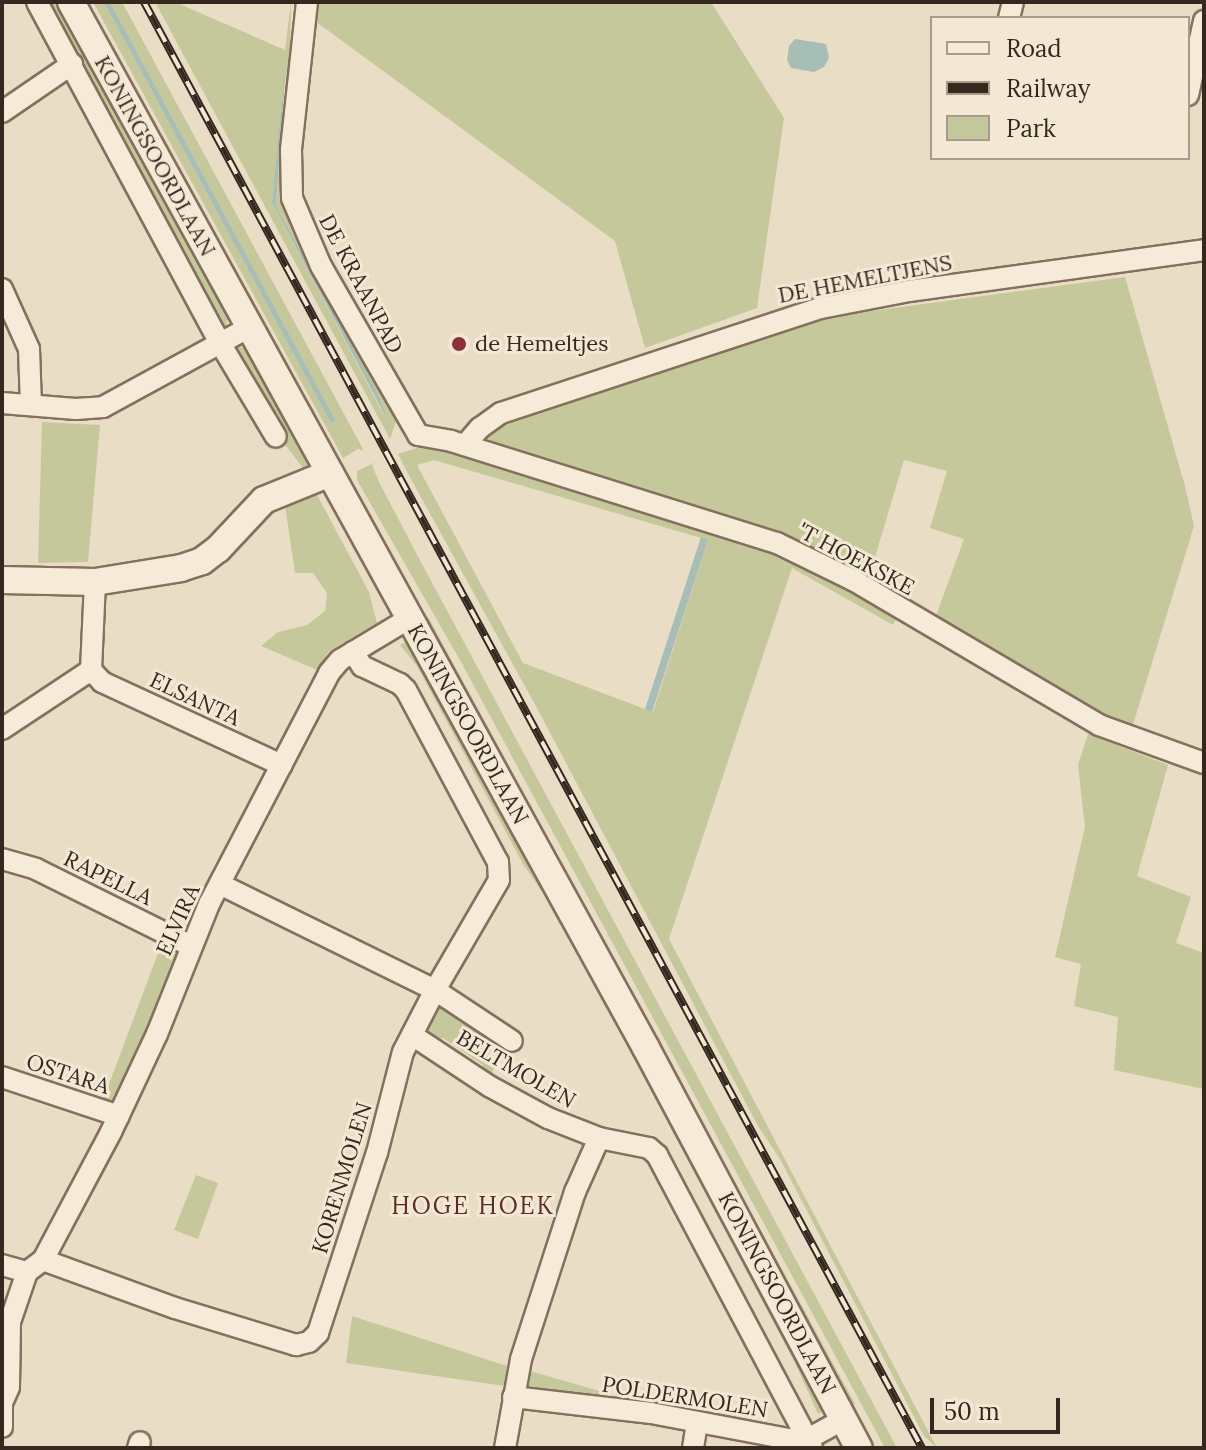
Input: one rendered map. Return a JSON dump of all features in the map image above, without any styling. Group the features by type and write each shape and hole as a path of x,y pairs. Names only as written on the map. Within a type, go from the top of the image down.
{"street":[{"name":"KONINGSOORDLAAN","path":"37,2 220,343 276,437"},
{"name":"KONINGSOORDLAAN","path":"71,2 646,1048 859,1448"},
{"name":"DE KRAANPAD","path":"307,2 291,150 292,198 321,266 418,435"},
{"path":"1190,86 1204,21"},
{"path":"2,112 72,64"},
{"name":"DE HEMELTJENS","path":"465,445 480,428 501,413 821,308 909,291 1204,250"},
{"path":"2,289 29,349 31,405"},
{"path":"2,403 103,407 248,328"},
{"name":"'T HOEKSKE","path":"418,435 465,445 751,534 810,557 1059,705 1140,742 1204,763"},
{"path":"2,580 95,582 181,568 202,561 264,500 330,473"},
{"path":"2,729 91,670 95,582"},
{"name":"ELVIRA","path":"2,1427 2,1403 9,1387 10,1322 35,1266 119,1116 220,884 329,673 353,652 410,618"},
{"name":"KORENMOLEN","path":"35,1266 296,1345 309,1342 318,1333 377,1153 403,1052 499,880 498,862 406,690 362,666 353,652"},
{"name":"ELSANTA","path":"91,670 102,682 282,765"},
{"name":"RAPELLA","path":"2,859 36,869 191,946"},
{"path":"220,884 435,990"},
{"name":"BELTMOLEN","path":"435,990 512,1041"},
{"name":"BELTMOLEN","path":"412,1035 518,1103 599,1138 649,1148 657,1155 787,1397 809,1444"},
{"name":"OSTARA","path":"2,1077 119,1116"},
{"path":"505,1448 513,1394 575,1192 599,1138"},
{"path":"2,1265 35,1266"},
{"name":"POLDERMOLEN","path":"513,1394 697,1422 809,1444"},
{"path":"809,1444 844,1419"},
{"path":"693,1448 697,1422"}],"green space":[{"path":"51,2 61,2 229,312 226,328 221,330 216,321 220,318"},
{"path":"93,2 104,2 327,416 331,423 336,421 110,2 122,2 364,451 358,449 343,458"},
{"path":"155,2 175,2 285,50 291,2 290,49 296,2 302,2 284,166 397,419 390,439","holes":["287,61 276,206 374,391 387,421 272,202"]},
{"path":"317,2 711,2 784,118 757,308 645,348 615,241 315,21"},
{"path":"1125,277 1194,526 1131,731 1097,718 933,624 964,539 930,528 947,471 904,460 867,584 487,443 492,430 499,427 750,335 864,312"},
{"path":"242,347 249,351 311,459 306,472 271,419 275,415 244,363 239,364 235,349"},
{"path":"42,422 100,425 88,562 38,563"},
{"path":"420,447 442,447 797,558 898,615 893,625 792,568 669,939 937,1448 924,1436 780,1159 758,1126 538,710 398,454","holes":["434,460 708,540 653,712 523,663 417,465"]},
{"path":"376,462 372,465 380,484 422,564 897,1448 885,1448 461,662 357,480 357,471"},
{"path":"316,493 369,592 377,623 329,651 317,670 261,646 278,632 307,625 325,611 327,593 313,573 295,573 284,499"},
{"path":"428,617 855,1404 848,1408 421,621"},
{"path":"411,639 829,1408 818,1414 795,1363 602,998 547,899 523,864 417,666 400,645"},
{"path":"1088,734 1168,765 1137,876 1191,897 1176,943 1204,953 1204,1089 1114,1070 1118,1017 1074,1006 1081,964 1055,957 1085,827 1078,765"},
{"path":"164,937 179,953 160,1006 118,1101 102,1103"},
{"path":"439,998 504,1043 490,1078 484,1074 483,1065 443,1038 434,1040 428,1035 425,1027"},
{"path":"196,1175 218,1183 198,1239 174,1230"},
{"path":"352,1316 507,1366 505,1386 346,1363"},
{"path":"523,1369 610,1394 608,1401 530,1389 525,1385"}],"water":[{"path":"104,2 110,2 336,421 331,423 327,416"},
{"path":"795,39 826,44 829,58 824,67 814,72 791,68 787,60 789,46"},
{"path":"286,61 276,206 376,390 388,421 272,202"},
{"path":"701,537 708,540 652,712 645,709"}],"railway":[{"path":"144,2 922,1448"}],"place":[{"name":"de Hemeltjes","path":"459,344"}],"district":[{"name":"HOGE HOEK","path":"473,1206"}]}
